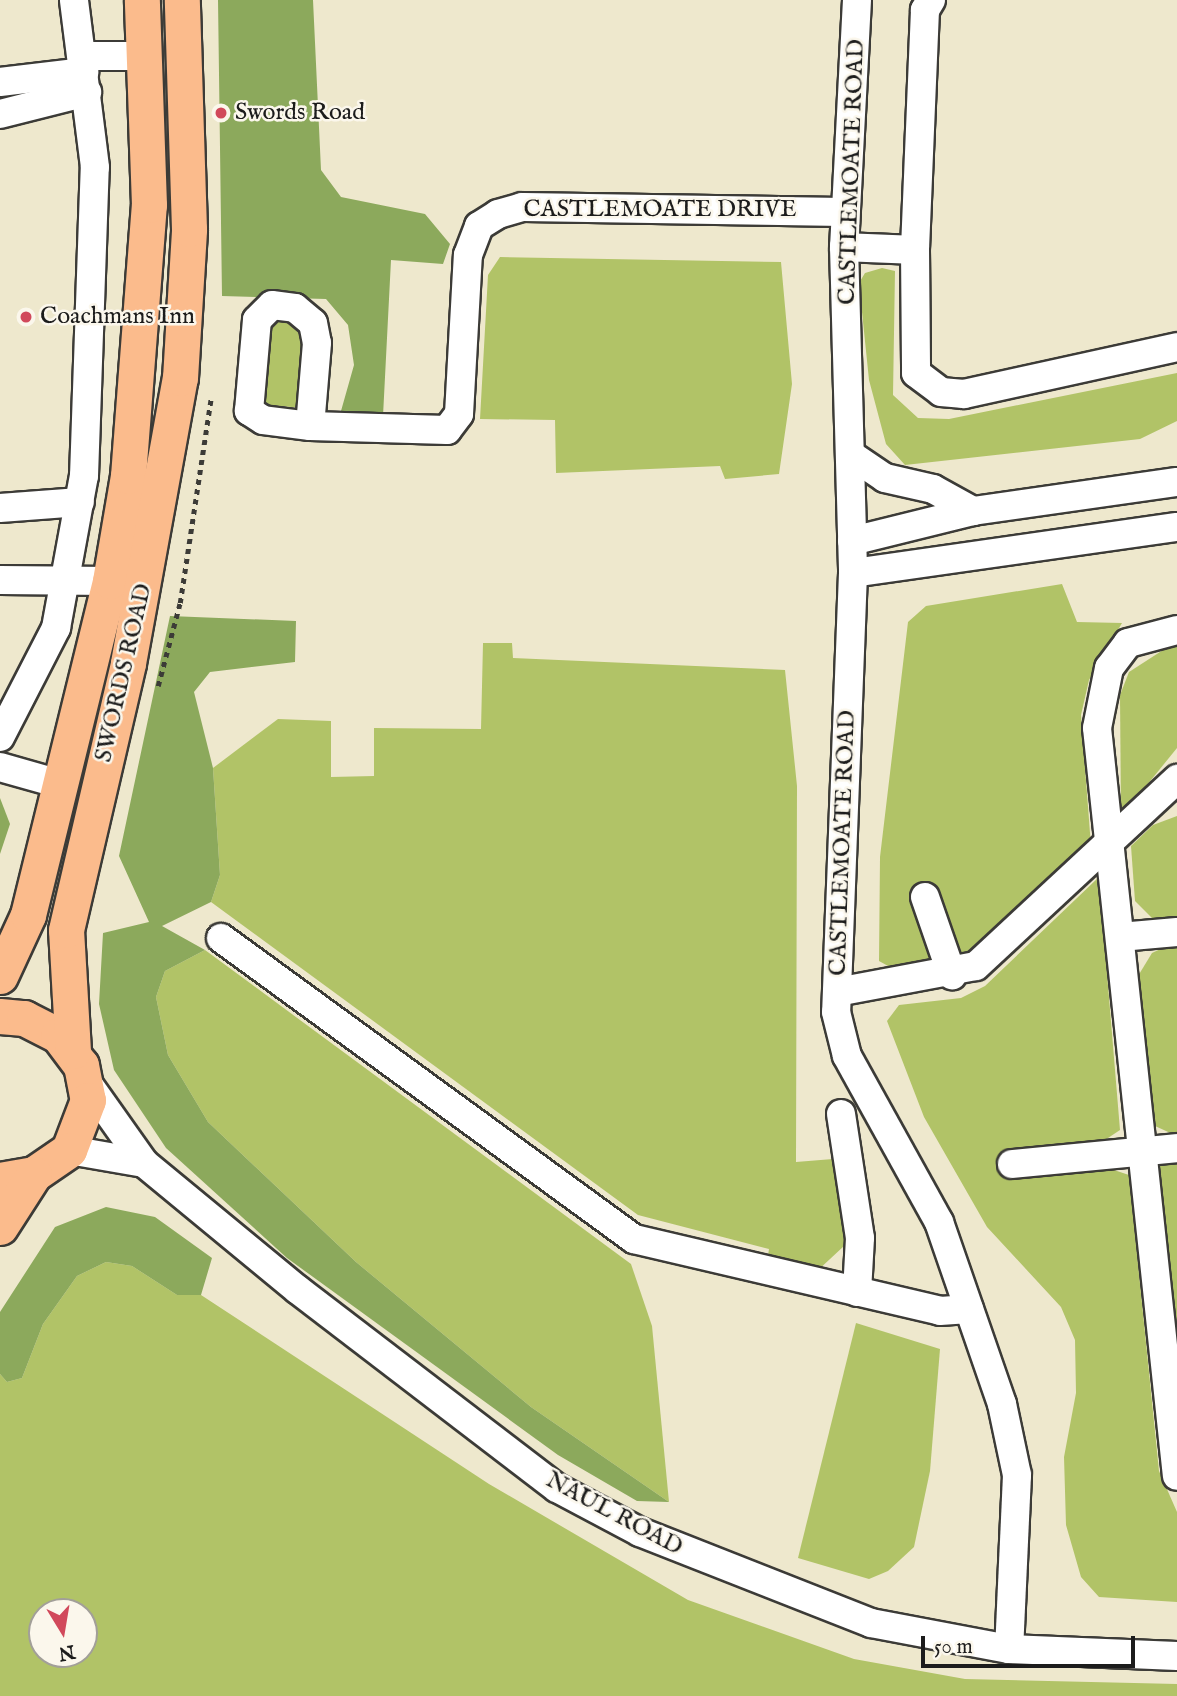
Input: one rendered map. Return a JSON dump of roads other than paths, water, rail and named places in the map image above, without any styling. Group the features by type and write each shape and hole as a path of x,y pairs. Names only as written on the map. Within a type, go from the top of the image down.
{"main road":[{"name":"SWORDS ROAD","path":"0,975 28,915 110,581 138,386 149,205 142,0"},
{"name":"SWORDS ROAD","path":"69,1150 82,1127 66,930 128,663 180,378 190,229 182,0"},
{"path":"0,1016 44,1026 79,1066"},
{"path":"0,1227 34,1174 69,1150"},
{"path":"0,1180 34,1174"}],"street":[{"path":"0,737 56,628 68,580 80,502 94,321 94,167 74,0"},
{"name":"CASTLEMOATE ROAD","path":"857,0 844,247 853,573 837,992 847,1056 939,1222 969,1309 1017,1475 1009,1649"},
{"path":"931,0 925,10 912,356 926,385 942,392 964,394 1177,346"},
{"path":"0,82 84,73 146,56"},
{"path":"0,114 84,73"},
{"name":"CASTLEMOATE DRIVE","path":"310,426 447,430 459,414 468,255 479,226 498,214 522,206 845,212"},
{"path":"844,247 915,250"},
{"path":"851,455 885,478 933,489 973,511"},
{"path":"852,541 973,511 1171,475"},
{"path":"0,509 80,502"},
{"path":"853,573 1177,527"},
{"path":"0,580 110,581"},
{"path":"1177,630 1128,643 1106,678 1097,729 1177,1476"},
{"path":"0,767 60,784"},
{"path":"837,992 952,975 976,966 1177,779"},
{"path":"925,897 952,975"},
{"path":"1120,937 1177,932"},
{"path":"221,937 634,1239 940,1311 969,1309"},
{"name":"NAUL ROAD","path":"79,1066 144,1163 557,1488 640,1532 807,1603 871,1623 1009,1649 1177,1656"},
{"path":"841,1114 860,1238 857,1292"},
{"path":"1012,1164 1177,1148"},
{"name":"NAUL ROAD","path":"69,1150 144,1163"}],"place":[{"name":"Swords Road","path":"221,113"},
{"name":"Coachmans Inn","path":"26,317"}]}
